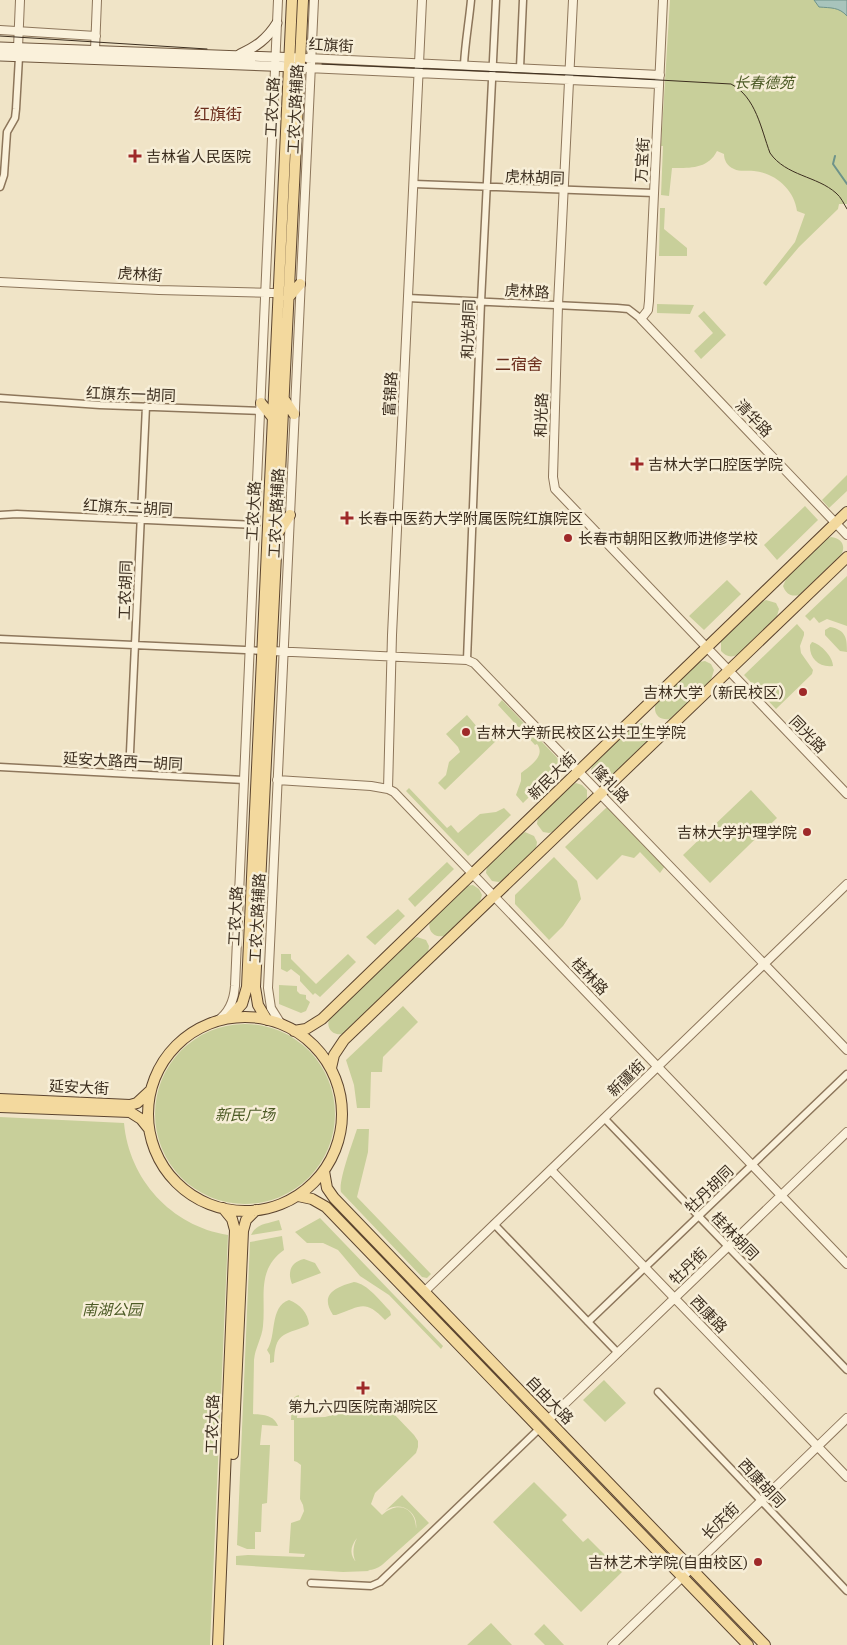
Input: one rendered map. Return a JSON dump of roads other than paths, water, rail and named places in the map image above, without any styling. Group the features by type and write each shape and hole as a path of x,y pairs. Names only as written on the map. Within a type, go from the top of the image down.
{"main road":[{"name":"工农大路","path":"267,1020 258,1005 255,988 273,418 292,0"},
{"name":"工农大路","path":"229,1018 242,1004 247,987 267,651 277,534 303,0"},
{"path":"238,55 256,47 277,23"},
{"name":"红旗街","path":"0,47 18,52 276,66 289,62 300,62"},
{"name":"红旗街","path":"0,56 18,52 95,50 276,57 289,62"},
{"path":"288,298 300,284"},
{"path":"284,399 294,414"},
{"path":"261,407 273,418"},
{"name":"新民大街","path":"294,1031 306,1029 322,1019 847,512"},
{"path":"277,534 290,515"},
{"path":"331,1068 334,1055 344,1040 847,557"},
{"path":"248,1017 267,1020 281,1024 314,1045 331,1068 339,1091 342,1123 338,1144 324,1171 312,1184 298,1196 281,1204 256,1210 240,1211 210,1204 196,1197 176,1181 158,1156 150,1129 148,1105 151,1089 161,1066 173,1049 193,1032 217,1021 229,1018 248,1017"},
{"name":"延安大街","path":"0,1099 130,1104 136,1103 151,1089"},
{"name":"延安大街","path":"0,1106 130,1112 141,1119 150,1129"},
{"name":"自由大路","path":"324,1171 328,1188 334,1198 765,1645"},
{"name":"自由大路","path":"298,1196 312,1198 326,1207 748,1645"},
{"name":"工农大路","path":"218,1645 235,1230 232,1219 224,1208"},
{"name":"工农大路","path":"224,1645 242,1231 246,1220 256,1210"}],"street":[{"path":"0,187 4,175 8,132 15,118 16,110 20,0"},
{"path":"95,50 97,0"},
{"name":"工农大路辅路","path":"217,1021 230,1008 235,994 278,0"},
{"name":"工农大路辅路","path":"281,1024 271,1008 268,988 314,0"},
{"name":"富锦路","path":"388,789 392,657 422,0"},
{"path":"464,65 465,38 469,28 471,0"},
{"name":"和光胡同","path":"467,660 481,302 496,0"},
{"path":"520,68 523,0"},
{"name":"和光路","path":"573,0 558,305 554,489 728,671"},
{"name":"万宝街","path":"641,319 649,306 663,0"},
{"path":"0,30 96,36"},
{"name":"红旗街","path":"300,62 311,58 660,74"},
{"name":"红旗街","path":"300,62 310,68 492,78 659,84"},
{"name":"虎林胡同","path":"414,184 654,193"},
{"name":"虎林街","path":"0,282 159,290 278,293"},
{"name":"虎林路","path":"408,298 622,308 635,313 641,319"},
{"name":"清华路","path":"641,319 847,535"},
{"name":"红旗东一胡同","path":"0,398 41,402 146,406 261,407"},
{"name":"工农胡同","path":"129,774 146,406"},
{"name":"红旗东二胡同","path":"0,515 256,525"},
{"path":"0,639 467,660"},
{"name":"隆礼路","path":"467,660 479,666 847,1050"},
{"name":"同光路","path":"728,671 847,794"},
{"name":"延安大路西一胡同","path":"0,767 244,780"},
{"path":"277,780 371,786 388,789"},
{"name":"桂林路","path":"388,789 403,800 847,1264"},
{"name":"新疆街","path":"424,1292 847,884"},
{"name":"牡丹胡同","path":"588,1322 847,1074"},
{"name":"桂林胡同","path":"604,1118 847,1370"},
{"name":"牡丹街","path":"548,1420 847,1132"},
{"name":"西康路","path":"551,1170 847,1477"},
{"path":"494,1224 618,1352"},
{"name":"西康胡同","path":"658,1392 847,1591"},
{"name":"长庆街","path":"612,1645 847,1418"},
{"path":"312,1584 371,1586 380,1582 539,1429"}],"water":[{"path":"814,0 847,0 847,16 838,9 819,7"}],"waterway":[{"path":"835,156 833,164 847,184"}],"tram line":[{"path":"0,36 207,49"},
{"path":"322,64 731,84 752,105 770,153 777,161 784,167 828,187 839,196 847,209"}],"place":[{"name":"吉林省人民医院","path":"135,156"},
{"name":"吉林大学口腔医学院","path":"637,464"},
{"name":"长春中医药大学附属医院红旗院区","path":"347,518"},
{"name":"长春市朝阳区教师进修学校","path":"568,538"},
{"name":"吉林大学（新民校区）","path":"803,692"},
{"name":"吉林大学新民校区公共卫生学院","path":"466,732"},
{"name":"吉林大学护理学院","path":"807,832"},
{"name":"第九六四医院南湖院区","path":"363,1388"},
{"name":"吉林艺术学院(自由校区)","path":"758,1562"}],"district":[{"name":"红旗街","path":"218,114"},
{"name":"二宿舍","path":"519,364"}],"park label":[{"name":"长春德苑","path":"764,82"},
{"name":"新民广场","path":"245,1114"},
{"name":"南湖公园","path":"112,1309"}]}
